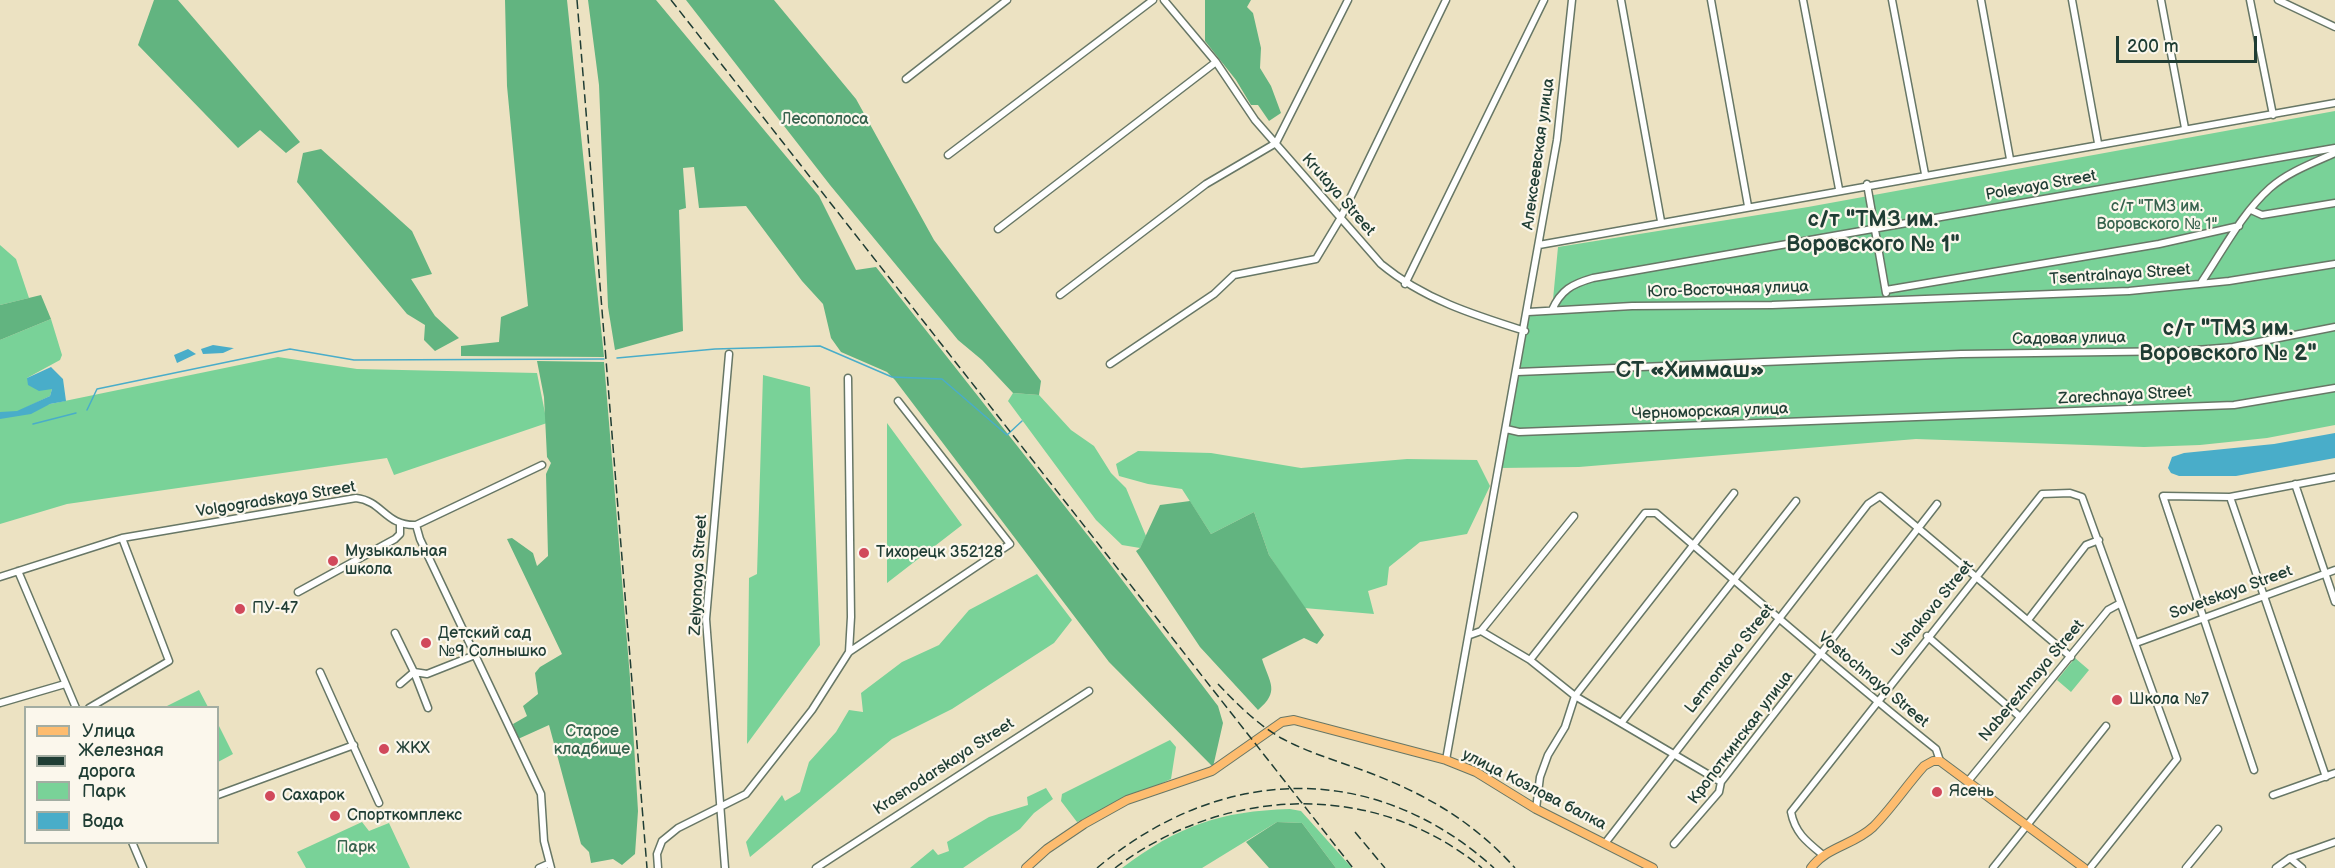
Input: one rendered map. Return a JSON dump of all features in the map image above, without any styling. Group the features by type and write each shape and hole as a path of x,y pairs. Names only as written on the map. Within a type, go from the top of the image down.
{"main road":[{"name":"улица Козлова балка","path":"1026,868 1047,849 1084,824 1127,800 1212,771 1282,722 1294,720 1446,760 1486,778 1536,809 1653,868"},
{"path":"1811,868 1823,855 1855,840 1872,828 1924,766 1933,761 1940,761"},
{"name":"Vostochnaya Street","path":"1940,761 1969,780 2084,868"}],"street":[{"path":"906,79 1007,0"},
{"path":"948,155 1153,0"},
{"name":"Krutaya Street","path":"1164,0 1216,62 1255,120 1381,264 1405,284 1470,314 1525,331"},
{"path":"1060,295 1206,184 1276,143 1348,0"},
{"path":"1110,364 1214,294 1234,275 1316,259 1340,219 1446,0"},
{"path":"1405,284 1544,0"},
{"name":"Алексеевская улица","path":"1446,760 1525,331 1557,140 1572,0"},
{"path":"1621,0 1661,221"},
{"path":"1712,0 1748,206"},
{"path":"1803,0 1839,189"},
{"path":"1892,0 1925,174"},
{"path":"1981,0 2010,159"},
{"path":"2072,0 2098,143"},
{"path":"2161,0 2185,128"},
{"path":"2250,0 2273,115"},
{"path":"2278,0 2335,27"},
{"path":"998,229 1216,62"},
{"path":"1539,245 2098,143 2335,104"},
{"name":"Polevaya Street","path":"1552,310 1559,296 1573,284 1593,278 2335,147"},
{"path":"2201,283 2239,226 2268,189 2288,175 2335,153"},
{"path":"1867,184 1886,300"},
{"path":"2252,210 2262,215 2335,203"},
{"path":"1886,290 2159,244 2239,226"},
{"name":"Tsentralnaya Street","path":"1905,299 2129,291 2335,264"},
{"name":"Юго-Восточная улица","path":"1528,312 1905,299"},
{"name":"Садовая улица","path":"1517,372 1961,354 2184,351 2233,347 2335,327"},
{"name":"Zelyonaya Street","path":"725,868 706,619 729,354"},
{"path":"848,378 851,617 849,652"},
{"name":"Zarechnaya Street","path":"1915,417 2234,405 2335,388"},
{"path":"658,868 657,854 662,841 678,828 746,794 812,710 849,652 1010,544 898,401"},
{"name":"Черноморская улица","path":"1506,429 1519,432 1915,417"},
{"path":"298,592 395,539 400,534 400,525 416,525 542,465"},
{"path":"2254,770 2163,496 2230,497 2335,477"},
{"path":"2295,484 2335,602"},
{"path":"1536,809 1544,766 1566,727 1575,696 1734,493"},
{"name":"Ushakova Street","path":"1823,855 1803,838 1793,824 1791,812 1927,636 2042,494 2070,493 2082,497 2098,540"},
{"name":"Lermontova Street","path":"1605,842 1868,504 1880,496 1917,529"},
{"path":"2230,497 2326,777"},
{"name":"Volgogradskaya Street","path":"0,577 122,538 356,498 372,504 400,525"},
{"path":"1622,722 1737,580 1796,501"},
{"name":"Кропоткинская улица","path":"1674,844 1719,792 1721,782 1937,504"},
{"name":"Vostochnaya Street","path":"1530,660 1645,513 1656,513 1737,580 1821,656 1936,749 1940,761"},
{"path":"1470,635 1481,631 1574,516"},
{"path":"416,525 420,539 541,794 550,866 539,868"},
{"path":"1917,529 2071,657"},
{"path":"92,706 169,661 122,538"},
{"path":"2028,620 2086,545 2098,540 2119,604 2136,642 2177,759 2090,868"},
{"name":"Sovetskaya Street","path":"2136,642 2335,570"},
{"path":"18,571 75,706"},
{"name":"Naberezhnaya Street","path":"1969,780 2019,716 2071,657 2108,610 2119,604"},
{"path":"1481,631 1530,660 1575,696 1721,782"},
{"path":"395,633 428,708"},
{"path":"1927,636 2019,716"},
{"path":"400,684 414,672 427,674 475,655"},
{"path":"320,672 379,804"},
{"path":"0,703 65,684"},
{"name":"Krasnodarskaya Street","path":"816,868 1089,691"},
{"path":"1993,868 2106,726"},
{"path":"219,795 354,746"},
{"path":"2273,795 2335,773"},
{"path":"2186,868 2218,829"},
{"path":"2276,868 2290,858 2335,842"},
{"path":"132,844 143,868"},
{"path":"2290,858 2302,868"}],"green space":[{"path":"154,0 178,0 300,142 286,153 260,130 238,148 138,45"},
{"path":"505,0 567,0 604,357 461,356 461,346 499,342 501,317 528,306 507,86"},
{"path":"588,0 656,0 819,196 856,270 876,267 1097,547 1218,706 1223,723 1213,767 1109,662 895,380 887,372 841,352 831,338 823,304 802,281 746,206 699,208 694,167 683,168 686,208 679,210 683,331 615,350 608,307 599,85"},
{"name":"Лесополоса","path":"686,0 774,0 856,99 934,240 1041,381 1039,395 1013,393 982,360 958,340 830,185"},
{"path":"1205,0 1251,0 1247,7 1253,13 1261,48 1260,68 1271,86 1281,113 1269,121 1258,105 1251,105 1236,80 1205,41"},
{"path":"2335,111 2335,425 2267,438 2200,445 2144,447 1916,439 1579,467 1499,468 1528,312 1552,310 1558,247 1808,207"},
{"path":"321,149 412,231 432,274 411,279 435,316 459,338 435,351 424,340 425,325 407,314 297,182 303,153"},
{"path":"0,245 16,259 29,298 0,305"},
{"path":"41,295 51,319 0,340 0,305"},
{"path":"51,319 62,355 60,360 27,378 52,389 50,396 21,410 278,357 357,369 537,373 547,423 394,475 387,458 67,504 0,524 0,414 11,412 0,412 0,340"},
{"name":"Старое кладбище","path":"537,361 604,362 630,678 638,811 635,854 622,865 613,859 591,863 589,852 581,844 549,725 518,739 513,724 527,716 523,706 538,694 535,673 540,667 562,654 507,539 512,538 533,553 537,566 548,556 546,474 551,463 547,457 544,397"},
{"path":"763,375 810,387 820,645 747,744 749,578 757,574"},
{"path":"1013,393 1039,395 1071,430 1094,446 1111,473 1126,488 1146,536 1140,548 1122,545 1096,520 1008,401"},
{"path":"887,423 962,525 887,583"},
{"path":"1138,451 1211,453 1301,468 1407,459 1477,460 1490,486 1467,534 1420,542 1389,567 1387,585 1368,591 1374,614 1304,608 1269,555 1254,512 1211,534 1182,489 1148,484 1119,476 1116,464"},
{"path":"1190,501 1211,534 1254,512 1269,555 1324,635 1317,644 1304,638 1262,659 1270,681 1271,692 1269,698 1258,710 1200,647 1136,551 1140,548 1160,505"},
{"path":"1037,574 1072,620 1054,643 952,709 892,739 750,857 746,842 782,795 785,801 800,792 809,762 836,732 849,710 863,712 861,693 902,662 939,645 969,610"},
{"path":"2075,658 2089,670 2071,692 2057,680"},
{"path":"199,690 207,706 167,706"},
{"path":"219,726 233,754 219,761"},
{"path":"1170,740 1176,747 1171,779 1077,822 1061,801 1062,794"},
{"path":"1046,788 1053,799 1034,813 1020,829 963,868 910,868 933,849 938,855 949,851 947,842 989,817 1028,805 1027,797"},
{"path":"1265,810 1301,811 1352,868 1336,868 1302,823 1277,822 1202,868 1122,868 1142,853 1181,831 1221,817"},
{"name":"Парк","path":"362,822 369,831 389,823 410,868 306,868 297,852"},
{"path":"1277,822 1302,823 1336,868 1269,868 1246,842"}],"water":[{"path":"213,345 234,348 223,353 203,354 201,349"},
{"path":"188,349 196,354 177,363 174,355"},
{"path":"51,367 63,379 66,401 50,404 31,414 0,419 0,412 17,411 50,396 52,389 39,391 28,385 27,378"},
{"path":"2335,433 2335,458 2236,476 2179,476 2171,473 2168,468 2172,457 2184,453 2274,444"}],"waterway":[{"path":"617,358 715,349 820,346 892,377 942,379 1007,435 1022,421"},
{"path":"87,410 97,389 290,349 354,360 604,359"},
{"path":"33,424 76,413"}],"railway":[{"path":"577,0 647,868"},
{"path":"671,0 1353,868"},
{"path":"1218,684 1256,720 1281,738 1405,788 1445,809 1499,851 1515,868"},
{"path":"1097,868 1144,834 1194,809 1245,794 1296,788 1348,793 1398,808 1447,832 1494,868"},
{"path":"1115,868 1158,841 1203,821 1251,808 1299,804 1347,807 1394,819 1440,839 1482,868"},
{"path":"1355,832 1385,868"}],"place":[{"name":"Тихорецк 352128","path":"864,553"},
{"name":"Музыкальная школа","path":"333,561"},
{"name":"ПУ-47","path":"240,609"},
{"name":"Детский сад №9 Солнышко","path":"426,643"},
{"name":"Школа №7","path":"2117,700"},
{"name":"ЖКХ","path":"384,749"},
{"name":"Ясень","path":"1937,792"},
{"name":"Сахарок","path":"270,796"},
{"name":"Спорткомплекс","path":"335,816"}],"district":[{"name":"с/т \"ТМЗ им. Воровского № 1\"","path":"1873,232"},
{"name":"с/т \"ТМЗ им. Воровского № 2\"","path":"2228,342"},
{"name":"СТ «Химмаш»","path":"1690,371"}]}
